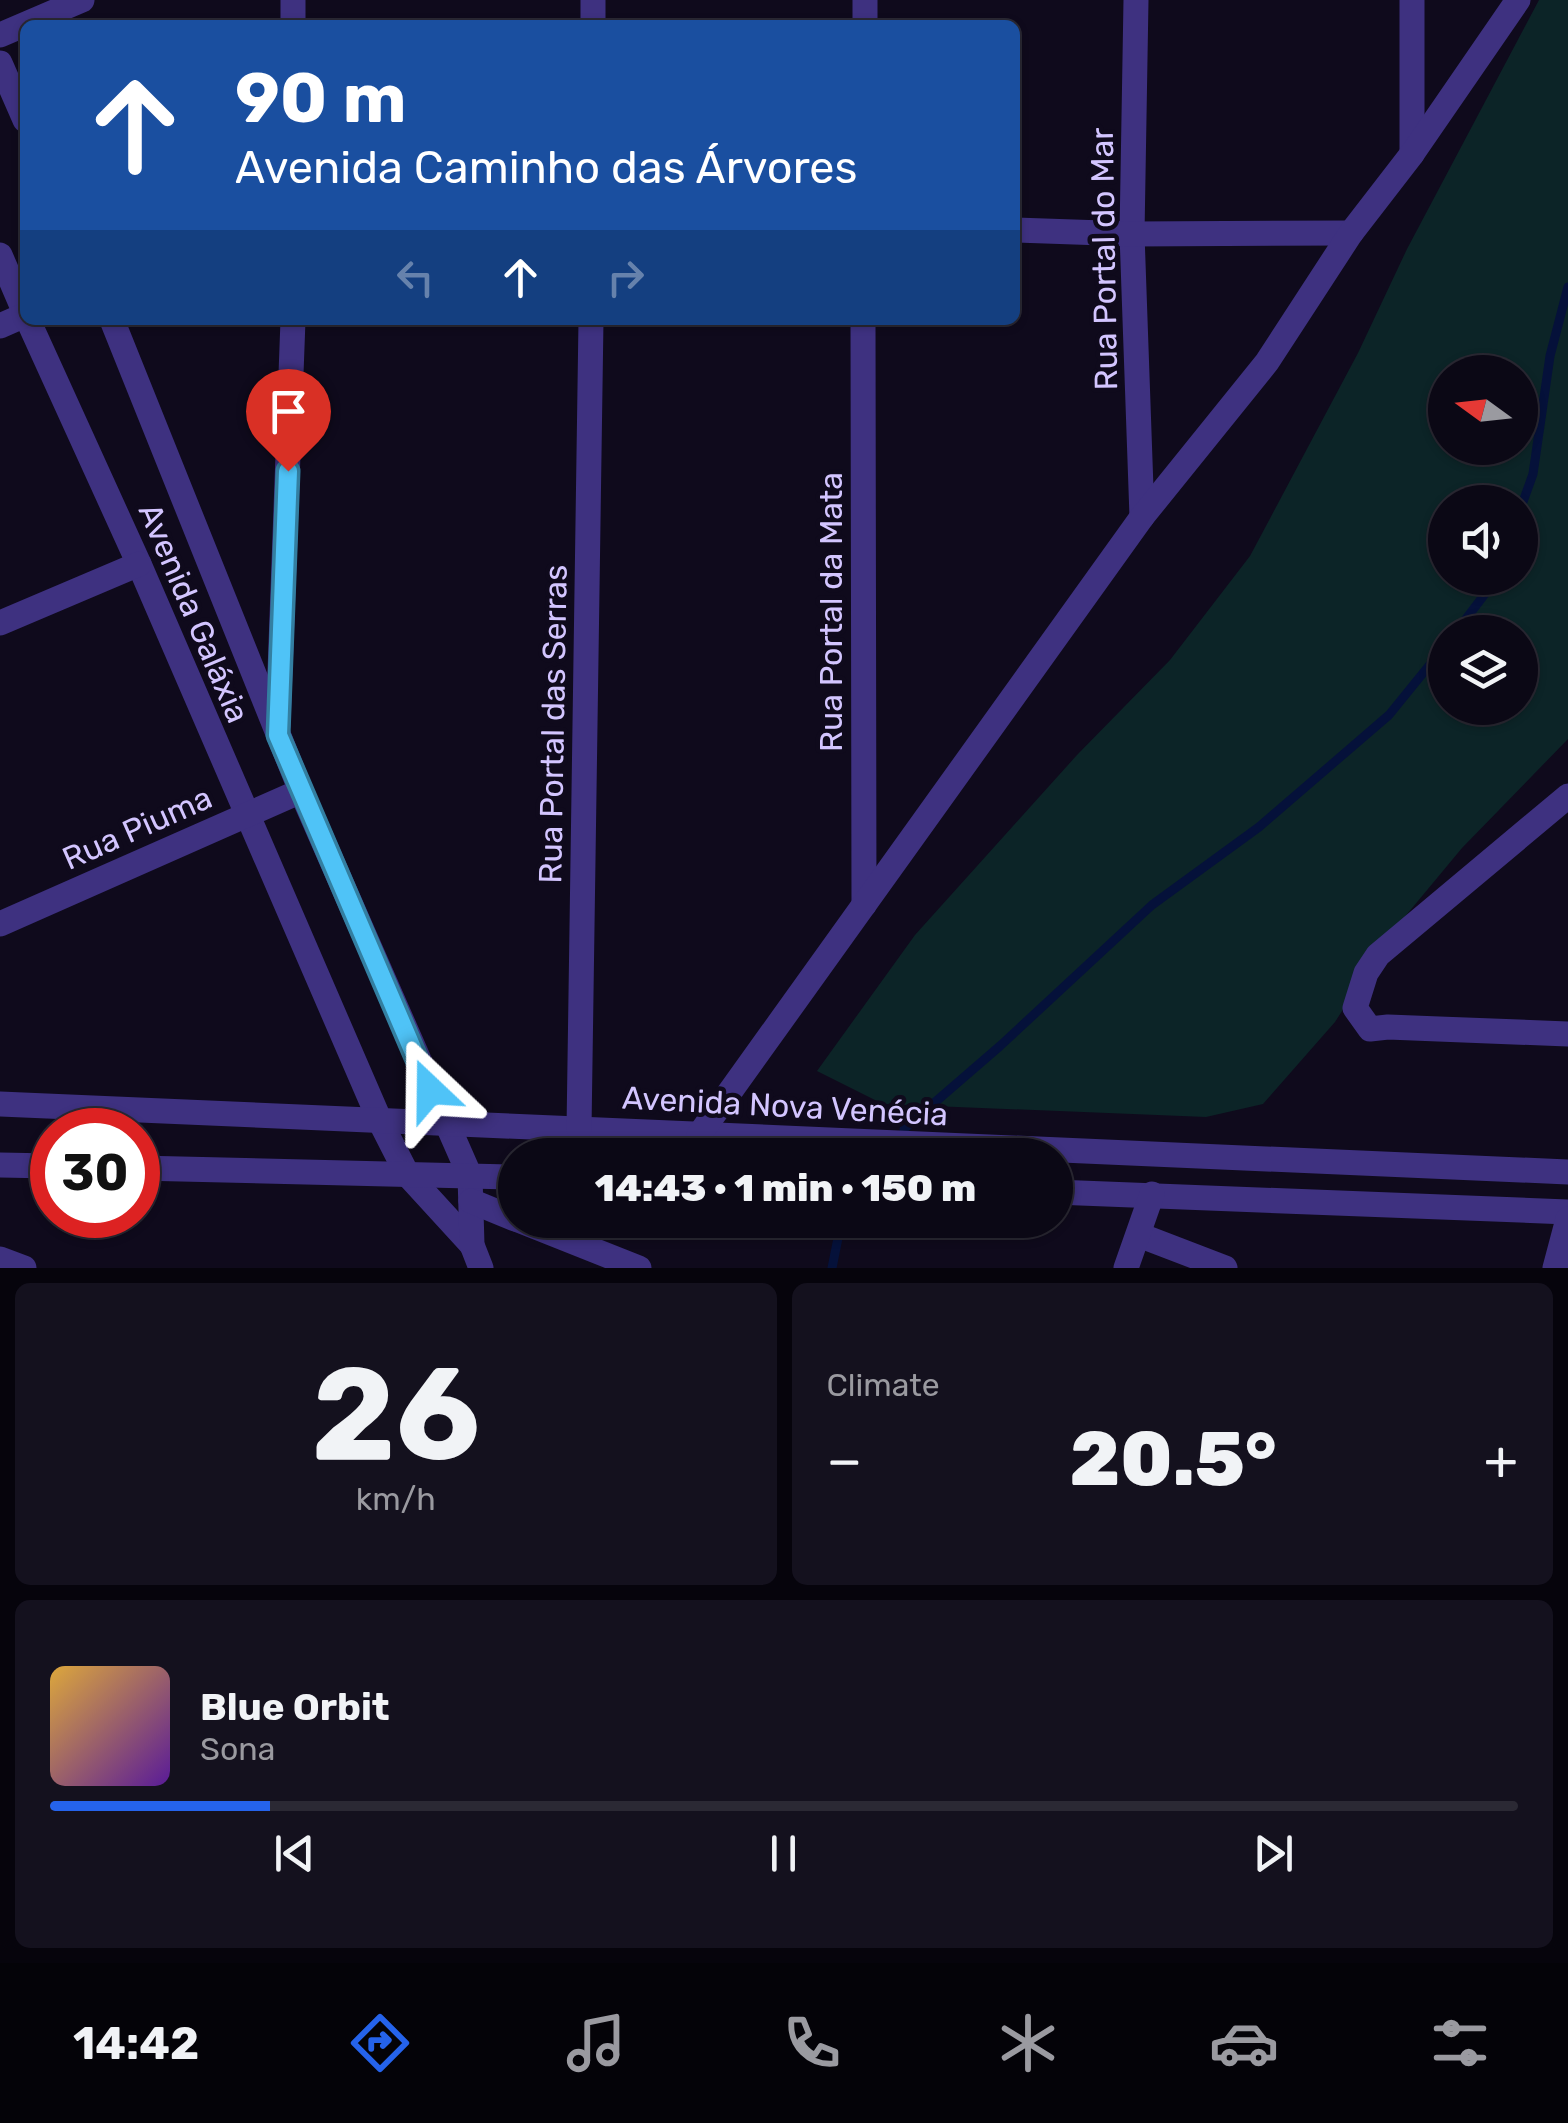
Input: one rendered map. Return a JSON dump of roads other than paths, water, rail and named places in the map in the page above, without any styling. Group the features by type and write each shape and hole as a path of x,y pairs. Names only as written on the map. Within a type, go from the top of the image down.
{"street":[{"path":"35,20 82,0"},
{"name":"Rua Portal do Mar","path":"1136,0 1132,234 1142,516"},
{"path":"1412,0 1412,154"},
{"path":"699,1135 1142,516 1267,362 1351,233 1412,154 1518,0"},
{"path":"0,63 20,109"},
{"path":"1020,230 1351,233"},
{"name":"Avenida Galáxia","path":"0,255 20,302"},
{"name":"Avenida Galáxia","path":"30,325 139,564 380,1121 406,1174 476,1256"},
{"name":"Avenida Galáxia","path":"114,325 278,735 471,1189"},
{"path":"278,735 293,325"},
{"name":"Rua Portal das Serras","path":"579,1129 591,325"},
{"name":"Rua Portal da Mata","path":"864,325 864,905"},
{"path":"0,623 139,564"},
{"name":"Rua Piuma","path":"0,924 302,791"},
{"path":"1567,797 1378,955 1366,973 1355,1008 1370,1029 1568,1034"},
{"name":"Avenida Nova Venécia","path":"0,1104 1568,1172"},
{"path":"0,1165 30,1166"},
{"path":"160,1168 406,1174 471,1189 498,1208"},
{"path":"471,1189 498,1182"},
{"path":"471,1189 476,1256"},
{"path":"1073,1192 1568,1215 1555,1268"},
{"path":"1126,1268 1152,1194"},
{"path":"1139,1235 1224,1268"},
{"path":"562,1238 639,1268"},
{"path":"0,1259 24,1268"}],"waterway":[{"path":"1529,485 1550,356 1568,287"},
{"path":"1469,615 1484,595"},
{"path":"904,1129 1152,905 1259,827 1389,715 1428,667"},
{"path":"832,1268 838,1238"}]}
